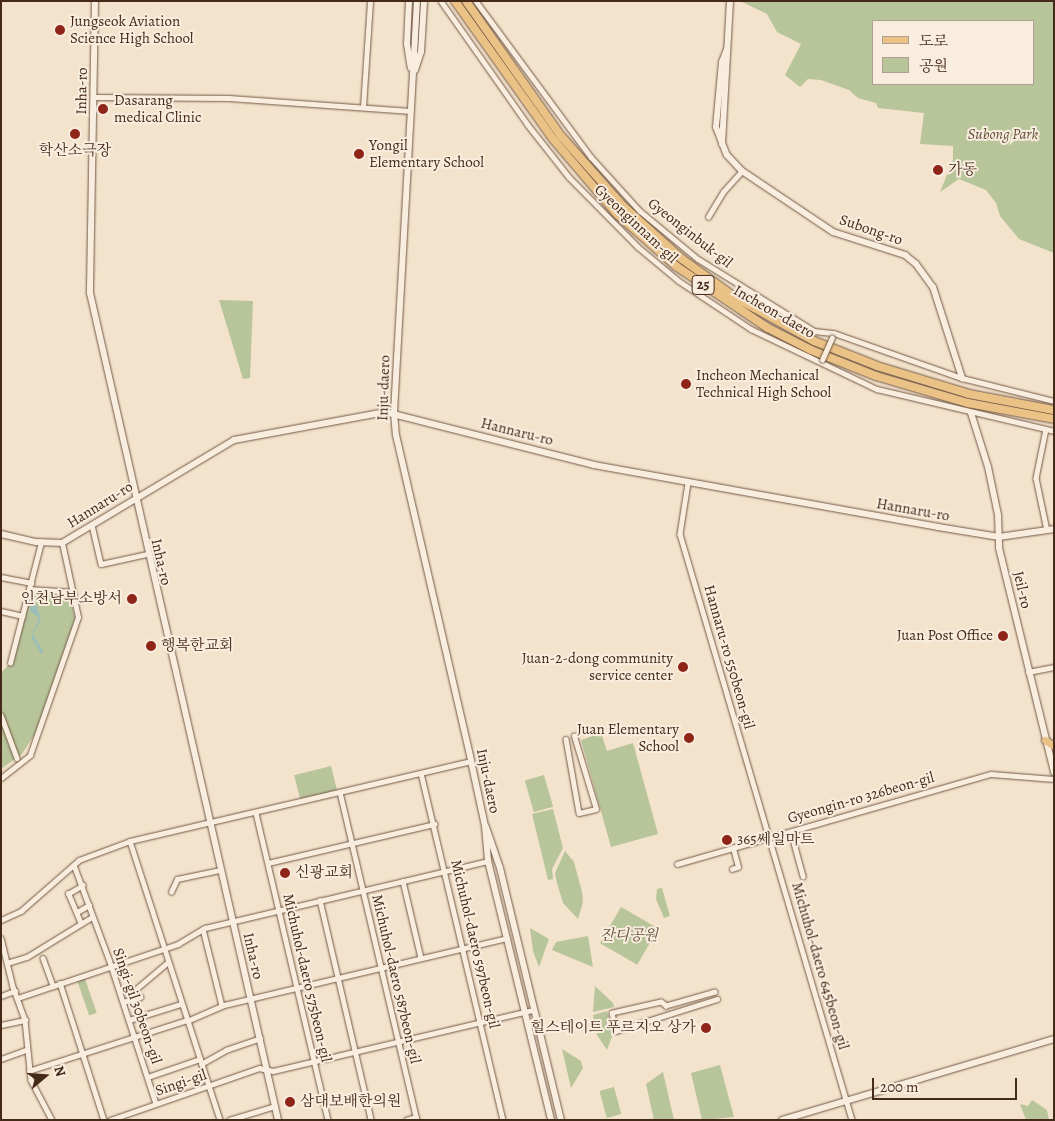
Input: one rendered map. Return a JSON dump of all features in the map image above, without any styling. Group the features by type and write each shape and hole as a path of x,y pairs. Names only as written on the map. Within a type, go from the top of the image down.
{"highway":[{"name":"Incheon-daero","path":"455,1 553,139 617,214 676,266 768,328 819,353 876,376 968,403 1054,419"},
{"name":"Incheon-daero","path":"466,1 561,136 622,206 682,260 736,298 814,341 877,366 969,394 1054,410"}],"main road":[{"name":"Inha-ro","path":"95,1 90,293 134,499 208,825 235,921 260,1038 263,1069 278,1120"},
{"path":"409,1 407,44 413,74"},
{"name":"Inju-daero","path":"417,1 408,207 394,413 396,434 471,761 485,826 488,861 551,1120"},
{"path":"413,74 421,52 424,1"},
{"name":"Subong-ro","path":"730,1 716,127 722,144 742,171 834,232 905,255 916,264 933,287 962,378"},
{"name":"Hannaru-ro","path":"1,534 41,542 62,543 234,440 376,412 394,413 594,465 688,483 999,537 1051,530"},
{"name":"Jeil-ro","path":"971,414 988,467 999,537 1028,672 1054,772"},
{"path":"1045,740 1054,746"},
{"name":"Inju-daero","path":"485,826 498,858 561,1120"},
{"path":"782,1120 1054,1040"}],"street":[{"path":"363,107 370,1"},
{"name":"Gyeonginnam-gil","path":"441,1 528,125 569,177 638,248 713,305 751,329 878,389 971,414 1054,431"},
{"name":"Gyeonginbuk-gil","path":"476,1 591,157 640,211 698,259 769,306 814,330 962,378 1054,401"},
{"path":"94,97 274,101 411,111"},
{"path":"708,217 718,199 742,171"},
{"path":"821,362 833,335"},
{"path":"1046,429 1036,478 1051,530"},
{"name":"Hannaru-ro 550beon-gil","path":"688,483 680,534 769,838"},
{"path":"92,525 101,564 147,554"},
{"path":"10,663 41,542"},
{"path":"1,778 21,765 34,747 78,617 62,543"},
{"path":"1,577 31,583"},
{"path":"29,589 73,592"},
{"path":"1,611 22,616"},
{"path":"1028,672 1054,667"},
{"path":"1,715 17,758"},
{"path":"566,739 579,814 596,809 574,736"},
{"path":"1,920 21,911 74,865 130,841 208,825 471,761"},
{"name":"Michuhol-daero 597beon-gil","path":"421,773 503,1120"},
{"name":"Gyeongin-ro 326beon-gil","path":"677,864 991,774 1054,779"},
{"name":"Michuhol-daero 587beon-gil","path":"340,792 416,1119"},
{"name":"Michuhol-daero 575beon-gil","path":"256,813 328,1120"},
{"path":"268,863 434,824"},
{"path":"790,832 803,876"},
{"name":"Michuhol-daero 645beon-gil","path":"769,838 852,1120"},
{"path":"130,841 163,949 220,1120"},
{"path":"732,869 738,867 733,848"},
{"path":"18,998 163,949 190,938 203,929 488,861"},
{"name":"Singi-gil 30beon-gil","path":"74,865 83,885 92,917 111,966 156,1104"},
{"path":"172,892 177,879 220,870"},
{"path":"403,881 421,958"},
{"path":"81,924 68,894 83,885"},
{"path":"320,900 371,1120"},
{"path":"77,912 89,905"},
{"path":"7,963 27,957 92,917"},
{"path":"203,929 222,1006"},
{"path":"1,938 3,958 7,963 25,1020 29,1071 52,1120"},
{"path":"29,1071 250,998 507,938"},
{"path":"43,958 53,986"},
{"path":"135,990 168,962"},
{"path":"1,974 9,972"},
{"path":"60,984 75,1026 81,1054 104,1120"},
{"path":"1,996 15,991"},
{"path":"715,992 666,1006 661,1002 612,1014 616,1031 717,999"},
{"path":"123,1002 140,997"},
{"path":"129,1020 181,1004"},
{"name":"Singi-gil","path":"110,1120 263,1069 273,1071 534,1010"},
{"path":"1,1025 25,1020"},
{"path":"148,1077 201,1062 260,1038"},
{"path":"1,1060 26,1050"},
{"path":"229,1120 275,1106"},
{"path":"406,1120 416,1119"}],"green space":[{"name":"Subong Park","path":"740,1 1054,1 1054,253 1019,239 1000,216 996,203 986,190 959,179 940,192 953,160 953,146 920,144 924,113 878,108 876,103 858,98 849,90 821,80 808,79 800,87 785,75 801,44 777,32 767,14"},
{"path":"219,300 253,301 250,378 243,379"},
{"path":"29,589 70,596 75,619 35,734 22,754 1,769 1,673 10,663"},
{"path":"601,733 607,751 633,743 658,834 611,847 581,740"},
{"path":"331,766 337,790 300,799 294,775"},
{"path":"544,775 553,807 534,812 525,781"},
{"path":"553,809 563,848 552,869 553,879 548,880 532,814"},
{"path":"565,851 574,862 582,892 583,902 578,919 563,903 555,873"},
{"path":"662,888 670,916 664,918 656,899 657,889"},
{"name":"잔디공원","path":"621,907 658,928 637,965 600,943"},
{"path":"530,928 549,939 539,967 533,951"},
{"path":"588,936 593,967 552,950 556,942"},
{"path":"84,976 97,1013 89,1015 76,979"},
{"path":"595,986 613,1003 614,1007 593,1012"},
{"path":"607,1011 613,1034 607,1050 597,1035 593,1015"},
{"path":"562,1049 581,1061 583,1068 571,1088"},
{"path":"720,1065 734,1117 702,1120 691,1073"},
{"path":"663,1072 674,1120 654,1120 646,1084"},
{"path":"614,1087 621,1114 607,1118 600,1091"},
{"path":"1032,1100 1047,1110 1049,1120 1026,1120 1020,1104 1028,1106"}],"water":[{"path":"35,601 41,619 33,634 43,651 42,655 31,637 39,618 30,611 31,602"}],"place":[{"name":"Jungseok Aviation Science High School","path":"60,30"},
{"name":"Dasarang medical Clinic","path":"103,109"},
{"name":"학산소극장","path":"75,134"},
{"name":"Yongil Elementary School","path":"359,154"},
{"name":"가동","path":"938,170"},
{"name":"Incheon Mechanical Technical High School","path":"686,384"},
{"name":"인천남부소방서","path":"132,599"},
{"name":"Juan Post Office","path":"1003,636"},
{"name":"행복한교회","path":"151,646"},
{"name":"Juan-2-dong community service center","path":"683,667"},
{"name":"Juan Elementary School","path":"689,738"},
{"name":"365쎄일마트","path":"727,840"},
{"name":"신광교회","path":"285,873"},
{"name":"힐스테이트 푸르지오 상가","path":"706,1028"},
{"name":"삼대보배한의원","path":"290,1102"}]}
